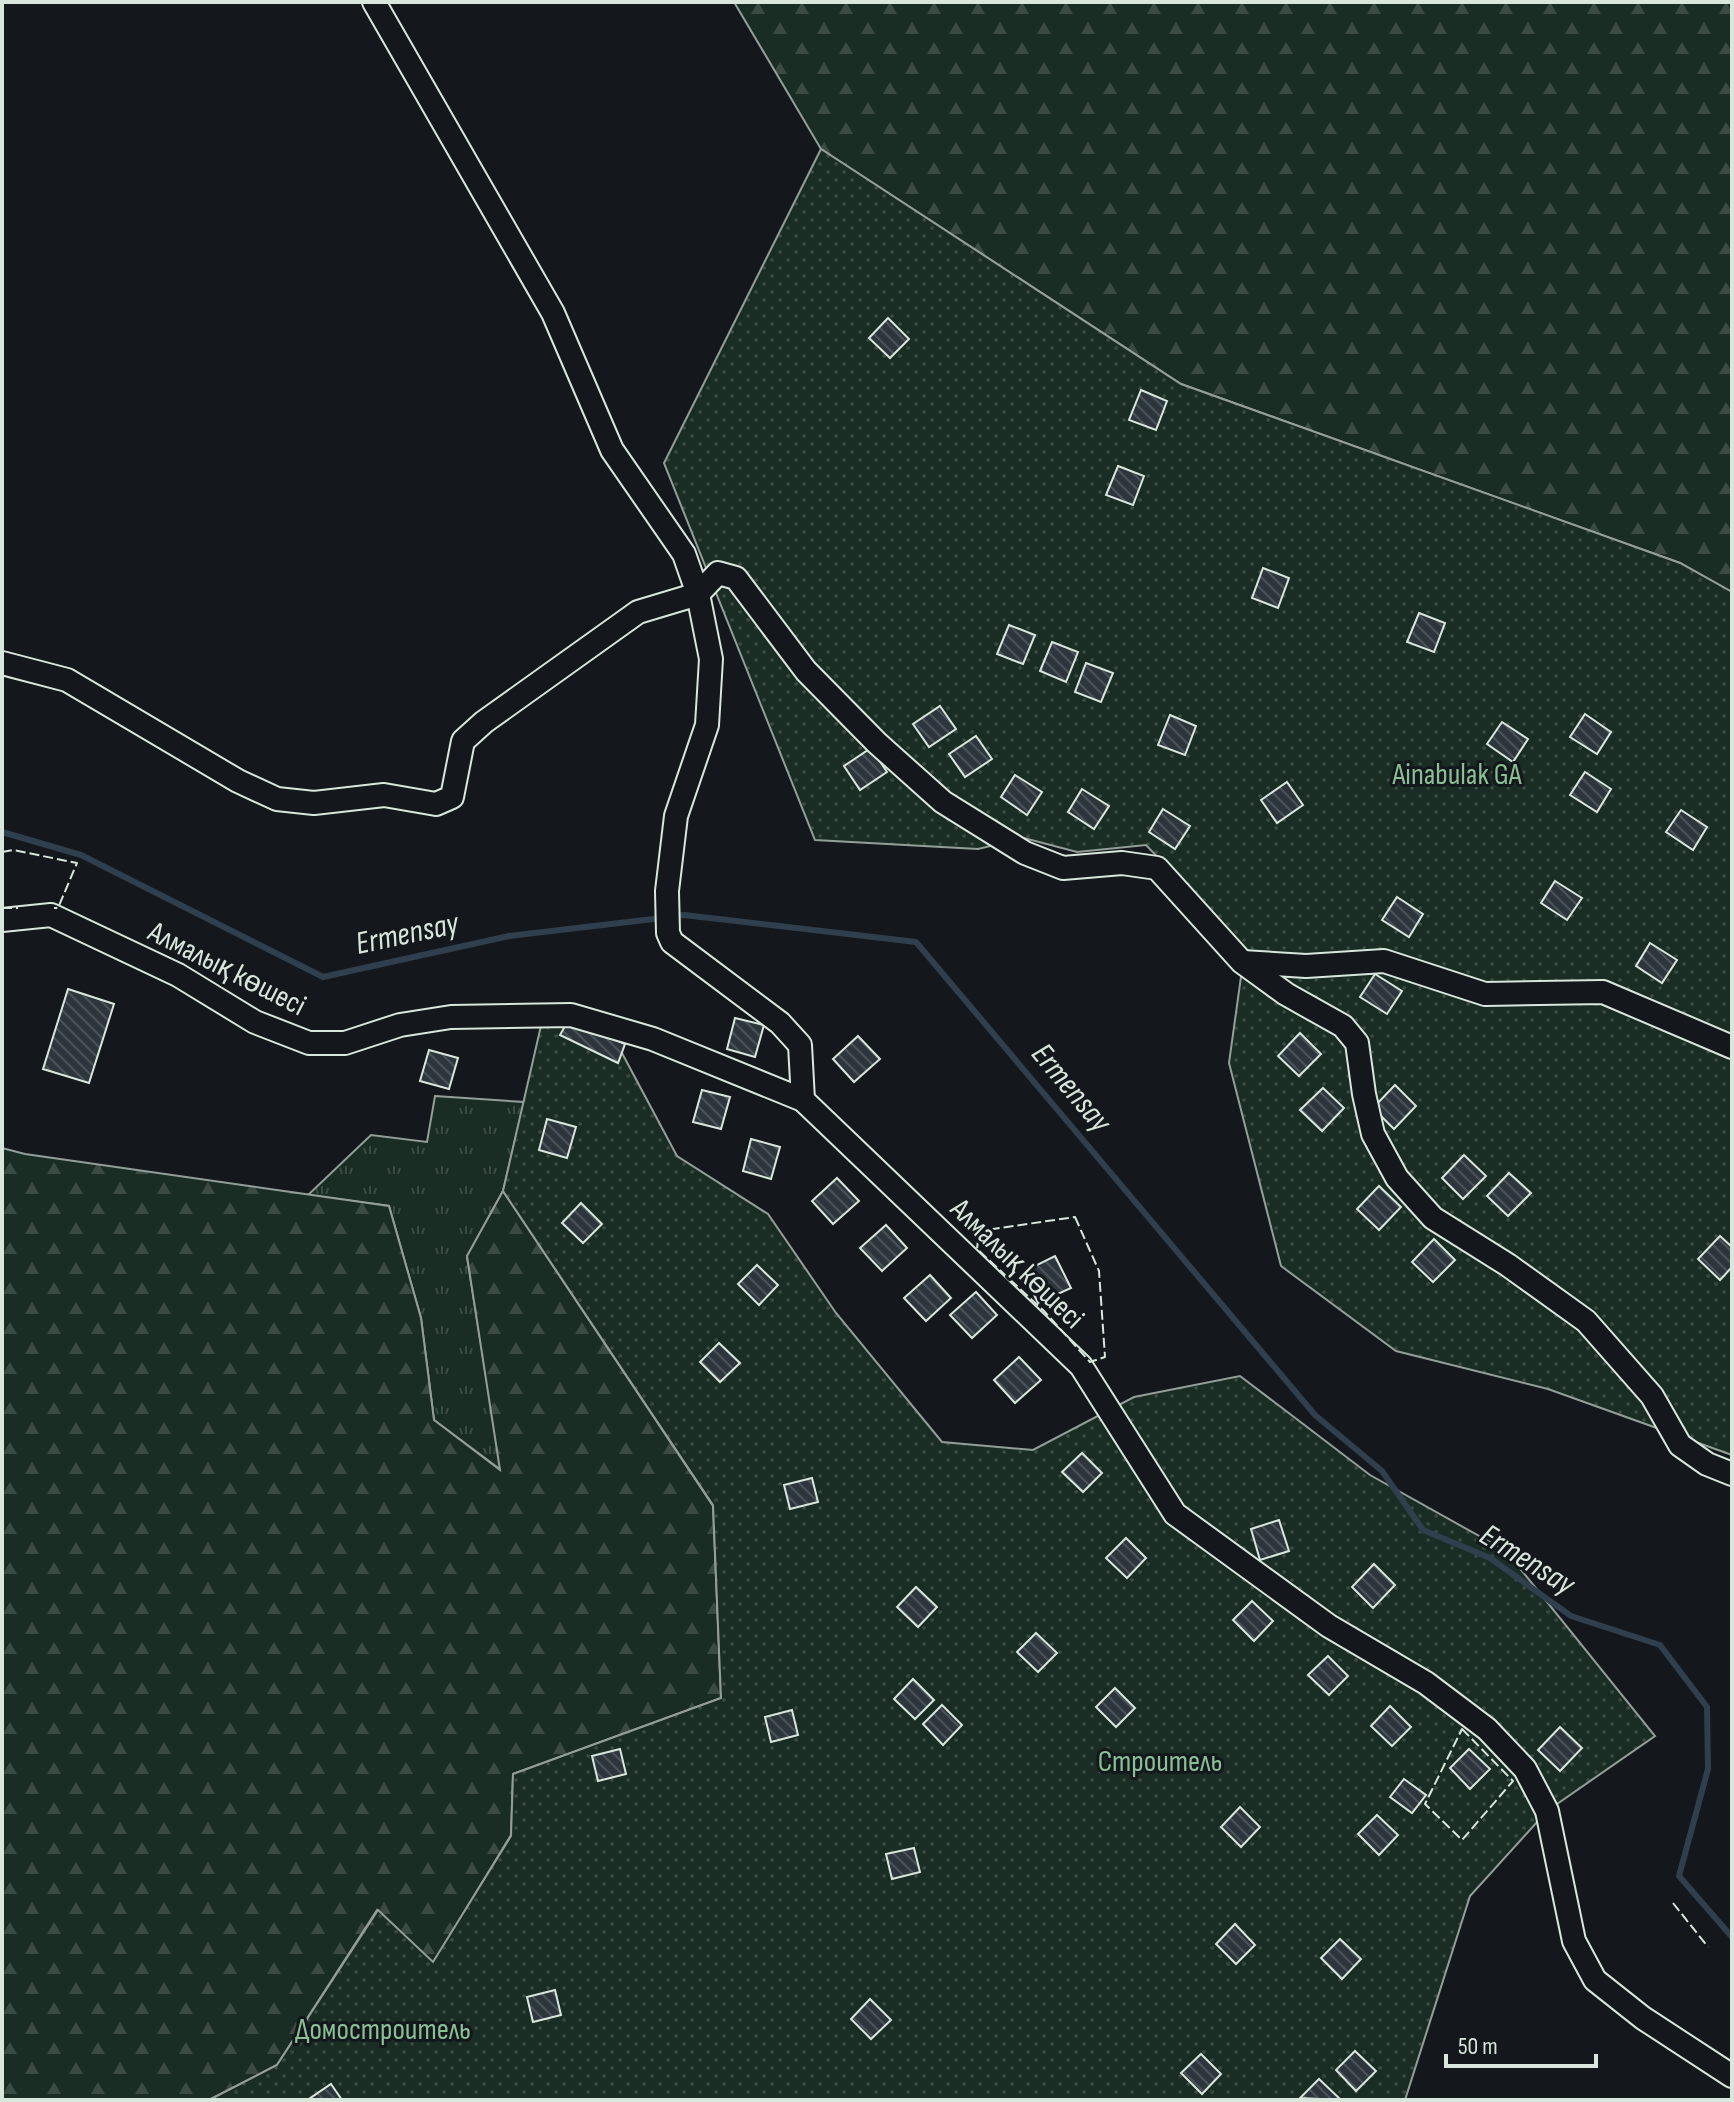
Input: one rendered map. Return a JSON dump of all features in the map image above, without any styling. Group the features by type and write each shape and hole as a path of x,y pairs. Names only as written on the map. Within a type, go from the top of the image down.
{"street":[{"path":"374,2 553,313 612,450 684,554 698,594 711,659 707,725 676,816 667,891 668,933 672,942 780,1023 800,1045 803,1100"},
{"path":"2,663 67,680 238,781 277,799 314,803 384,795 436,804 452,797 463,741 484,722 638,612 698,594 718,573 736,578 806,671 877,743 943,802 1025,853 1063,868 1122,863 1157,868 1242,962 1286,994 1343,1026 1357,1043 1373,1134 1397,1178 1433,1218 1508,1265 1586,1321 1652,1396 1680,1445 1707,1464 1732,1474"},
{"name":"Алмалық көшесі","path":"2,920 51,915 178,975 255,1022 309,1043 345,1043 400,1025 451,1017 571,1015 653,1039 803,1100 1081,1366 1175,1514 1329,1626 1426,1683 1496,1739 1525,1769 1547,1811 1574,1941 1595,1980 1643,2018 1732,2076"},
{"path":"1242,962 1306,966 1384,961 1485,994 1603,992 1732,1047"}],"green space":[{"path":"734,2 1732,2 1732,592 1680,563 1181,384 821,149"},
{"name":"Ainabulak GA","path":"821,149 1181,384 1680,563 1732,592 1732,1455 1548,1389 1396,1351 1281,1266 1229,1063 1245,948 1146,845 1077,852 1024,838 978,849 815,840 664,463"},
{"name":"Строитель","path":"543,1017 607,1025 677,1156 768,1214 836,1313 942,1442 1033,1450 1134,1397 1240,1376 1370,1475 1506,1551 1655,1736 1547,1811 1470,1896 1405,2100 209,2100 277,2065 378,1910 433,1962 511,1836 513,1774 721,1698 713,1505 503,1191"},
{"path":"435,1096 524,1102 503,1191 467,1257 501,1470 434,1420 421,1318 389,1206 308,1195 371,1135 427,1142"},
{"path":"2,1148 25,1154 389,1206 421,1318 434,1420 500,1470 467,1256 503,1191 713,1506 721,1698 513,1774 511,1835 433,1963 377,1910 277,2065 209,2100 2,2100"}],"building":[{"path":"888,318 909,339 890,358 869,338"},
{"path":"1141,390 1167,401 1156,430 1129,420"},
{"path":"1118,466 1144,476 1133,505 1106,495"},
{"path":"1263,568 1289,578 1278,608 1252,598"},
{"path":"1419,613 1445,623 1434,652 1407,642"},
{"path":"1009,625 1035,635 1023,664 997,654"},
{"path":"1052,642 1078,652 1066,682 1040,671"},
{"path":"1086,663 1113,673 1101,702 1075,692"},
{"path":"940,706 956,729 929,747 913,724"},
{"path":"1585,714 1611,732 1597,754 1570,737"},
{"path":"1170,715 1196,726 1185,755 1158,745"},
{"path":"1502,722 1528,739 1513,762 1487,744"},
{"path":"976,736 992,759 965,777 949,754"},
{"path":"871,748 887,772 860,790 844,766"},
{"path":"1585,772 1611,789 1597,812 1570,795"},
{"path":"1015,775 1042,792 1027,815 1001,797"},
{"path":"1287,782 1303,805 1277,823 1261,800"},
{"path":"1082,789 1109,806 1094,829 1068,812"},
{"path":"1163,809 1190,826 1175,849 1149,832"},
{"path":"1681,810 1707,827 1693,850 1666,832"},
{"path":"1555,881 1582,898 1567,920 1541,903"},
{"path":"1397,897 1423,914 1409,937 1382,920"},
{"path":"1650,943 1677,960 1662,983 1636,966"},
{"path":"1375,974 1402,991 1387,1014 1360,997"},
{"path":"68,989 114,1004 89,1083 43,1069"},
{"path":"735,1018 764,1025 755,1057 727,1049"},
{"path":"569,1019 625,1044 618,1063 560,1035"},
{"path":"1300,1033 1321,1054 1299,1076 1278,1056"},
{"path":"858,1036 880,1059 854,1082 833,1059"},
{"path":"429,1050 458,1058 449,1089 420,1081"},
{"path":"1395,1085 1416,1106 1394,1129 1373,1108"},
{"path":"1323,1088 1344,1108 1322,1131 1300,1110"},
{"path":"702,1090 730,1097 721,1129 693,1122"},
{"path":"547,1119 576,1127 567,1158 539,1150"},
{"path":"751,1139 780,1147 771,1179 743,1171"},
{"path":"1464,1155 1486,1176 1463,1199 1442,1178"},
{"path":"1509,1173 1531,1193 1508,1216 1487,1196"},
{"path":"837,1178 859,1201 833,1224 812,1201"},
{"path":"1379,1186 1401,1207 1379,1230 1357,1209"},
{"path":"581,1203 602,1224 583,1243 562,1223"},
{"path":"886,1225 907,1248 882,1271 860,1248"},
{"path":"1720,1236 1732,1247 1732,1267 1720,1280 1698,1259"},
{"path":"1434,1239 1455,1260 1433,1282 1412,1262"},
{"path":"1055,1256 1071,1288 1038,1303 1023,1272"},
{"path":"757,1265 778,1285 759,1305 738,1284"},
{"path":"930,1275 951,1298 926,1321 904,1298"},
{"path":"976,1292 997,1315 972,1338 950,1315"},
{"path":"719,1343 740,1363 720,1382 700,1362"},
{"path":"1019,1357 1041,1380 1015,1403 994,1380"},
{"path":"1082,1453 1102,1473 1083,1492 1062,1472"},
{"path":"812,1478 818,1502 790,1509 784,1485"},
{"path":"1279,1520 1289,1551 1260,1560 1251,1529"},
{"path":"1126,1538 1146,1558 1127,1578 1106,1558"},
{"path":"1374,1564 1395,1585 1373,1608 1352,1587"},
{"path":"916,1587 937,1607 918,1627 897,1607"},
{"path":"1252,1601 1273,1621 1254,1641 1233,1620"},
{"path":"1036,1633 1057,1653 1038,1672 1017,1652"},
{"path":"1328,1656 1348,1676 1329,1695 1308,1675"},
{"path":"913,1679 934,1700 915,1719 894,1699"},
{"path":"1115,1688 1135,1708 1116,1727 1096,1707"},
{"path":"942,1705 962,1725 943,1745 923,1724"},
{"path":"1390,1706 1411,1727 1392,1746 1371,1726"},
{"path":"792,1710 798,1735 771,1742 765,1717"},
{"path":"1560,1727 1582,1748 1560,1771 1538,1750"},
{"path":"620,1749 626,1774 598,1781 592,1756"},
{"path":"1469,1749 1490,1769 1470,1789 1450,1768"},
{"path":"1404,1779 1426,1795 1412,1813 1390,1797"},
{"path":"1240,1807 1260,1827 1241,1847 1221,1827"},
{"path":"1377,1815 1398,1835 1379,1855 1358,1834"},
{"path":"914,1848 920,1872 892,1879 886,1854"},
{"path":"1235,1924 1255,1945 1236,1964 1216,1944"},
{"path":"1340,1939 1361,1959 1342,1979 1321,1958"},
{"path":"555,1990 561,2015 533,2022 527,1997"},
{"path":"870,1999 891,2020 871,2039 851,2019"},
{"path":"1355,2051 1376,2071 1356,2091 1336,2070"},
{"path":"1201,2054 1221,2074 1202,2094 1181,2073"},
{"path":"1319,2079 1340,2099 1339,2100 1300,2098"},
{"path":"331,2084 342,2100 309,2099"}],"waterway":[{"name":"Ermensay","path":"2,832 81,855 323,977 509,936 662,918"},
{"name":"Ermensay","path":"673,916 916,942 1315,1415 1382,1471 1423,1530 1490,1558 1571,1616 1660,1645 1707,1707 1708,1769 1679,1876 1732,1937"}],"fence":[{"path":"2,852 13,850 77,863 58,908 54,908"},
{"path":"2,908 18,908"},
{"path":"1075,1217 1099,1271 1105,1357 1090,1362 1044,1311 977,1249 979,1231 1075,1217"},
{"path":"1462,1729 1513,1781 1462,1840 1425,1804 1462,1729"},
{"path":"1673,1903 1708,1947"}],"park label":[{"name":"Домостроитель","path":"383,2030"}]}
